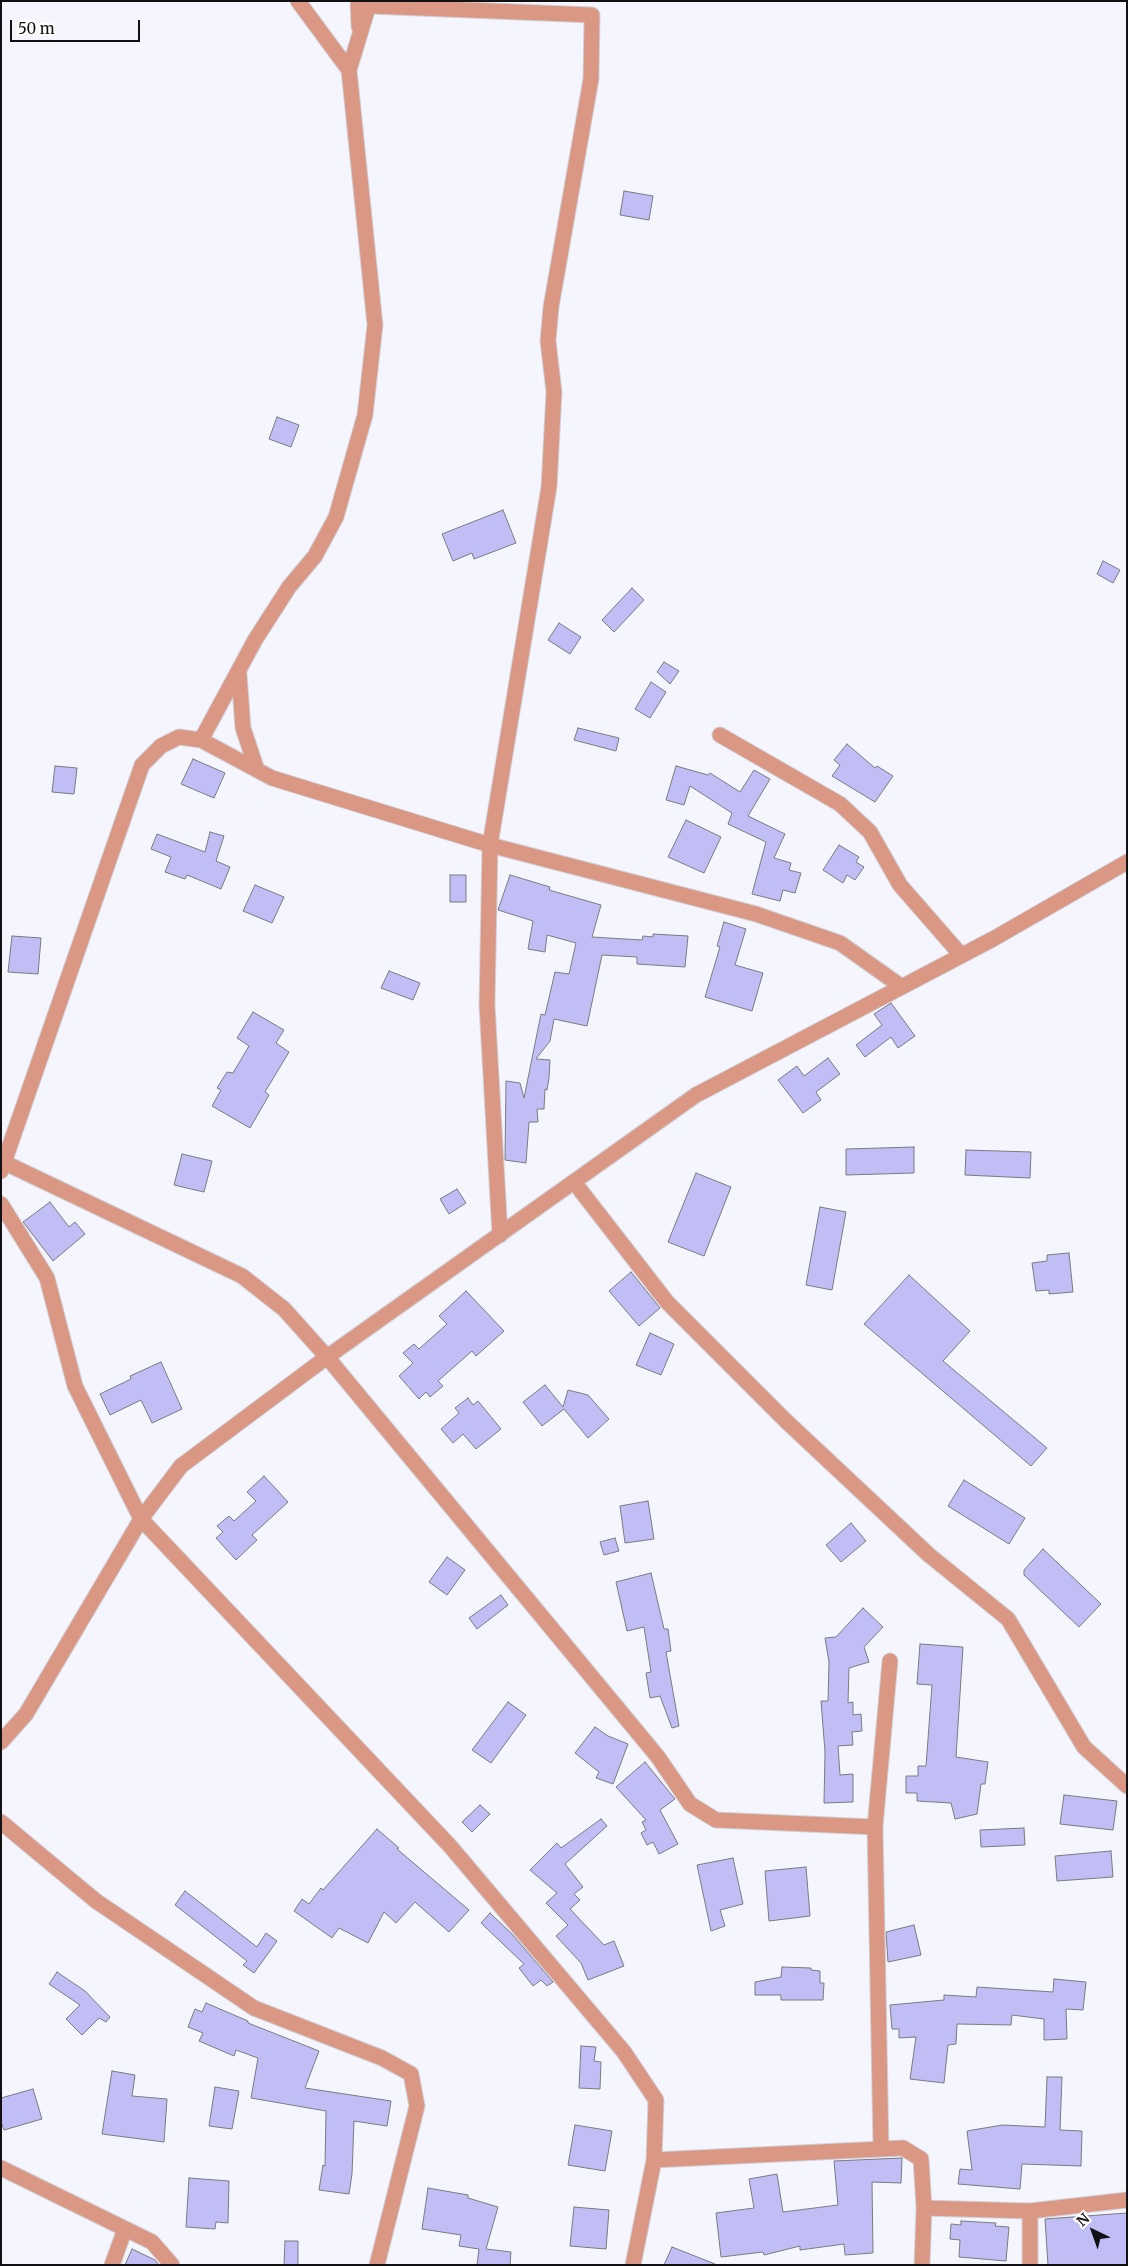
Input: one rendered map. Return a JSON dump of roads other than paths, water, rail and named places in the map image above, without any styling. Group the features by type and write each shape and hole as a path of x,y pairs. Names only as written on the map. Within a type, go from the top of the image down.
{"street":[{"path":"298,1 349,70"},
{"path":"202,740 255,640 290,587 315,556 336,517 365,414 375,325 349,70 359,39 366,3 592,15 591,79 550,308 548,341 554,392 549,487 490,846 487,1004 500,1235"},
{"path":"238,674 243,728 257,770"},
{"path":"720,735 840,804 870,832 900,885 961,955"},
{"path":"875,1827 716,1820 690,1804 658,1757 327,1357 284,1309 242,1276 2,1165 142,765 161,746 179,737 202,740 272,778 490,846 756,914 840,943 902,986"},
{"path":"1,1742 26,1714 141,1520 181,1466 327,1357 696,1095 961,955 1127,862"},
{"path":"574,1182 667,1302 786,1421 929,1555 1008,1619 1084,1747 1127,1786"},
{"path":"1,1204 47,1278 74,1386 141,1520 450,1846 624,2052 656,2100 654,2160 633,2265"},
{"path":"881,2149 875,1827 890,1661"},
{"path":"1,1822 96,1900 254,2008 382,2058 411,2074 417,2106 378,2265"},
{"path":"654,2160 903,2148 921,2159 924,2208 922,2265"},
{"path":"1,2168 152,2242 172,2265"},
{"path":"924,2208 1030,2211 1127,2200"},
{"path":"1030,2211 1030,2265"},
{"path":"112,2265 125,2229"}]}
